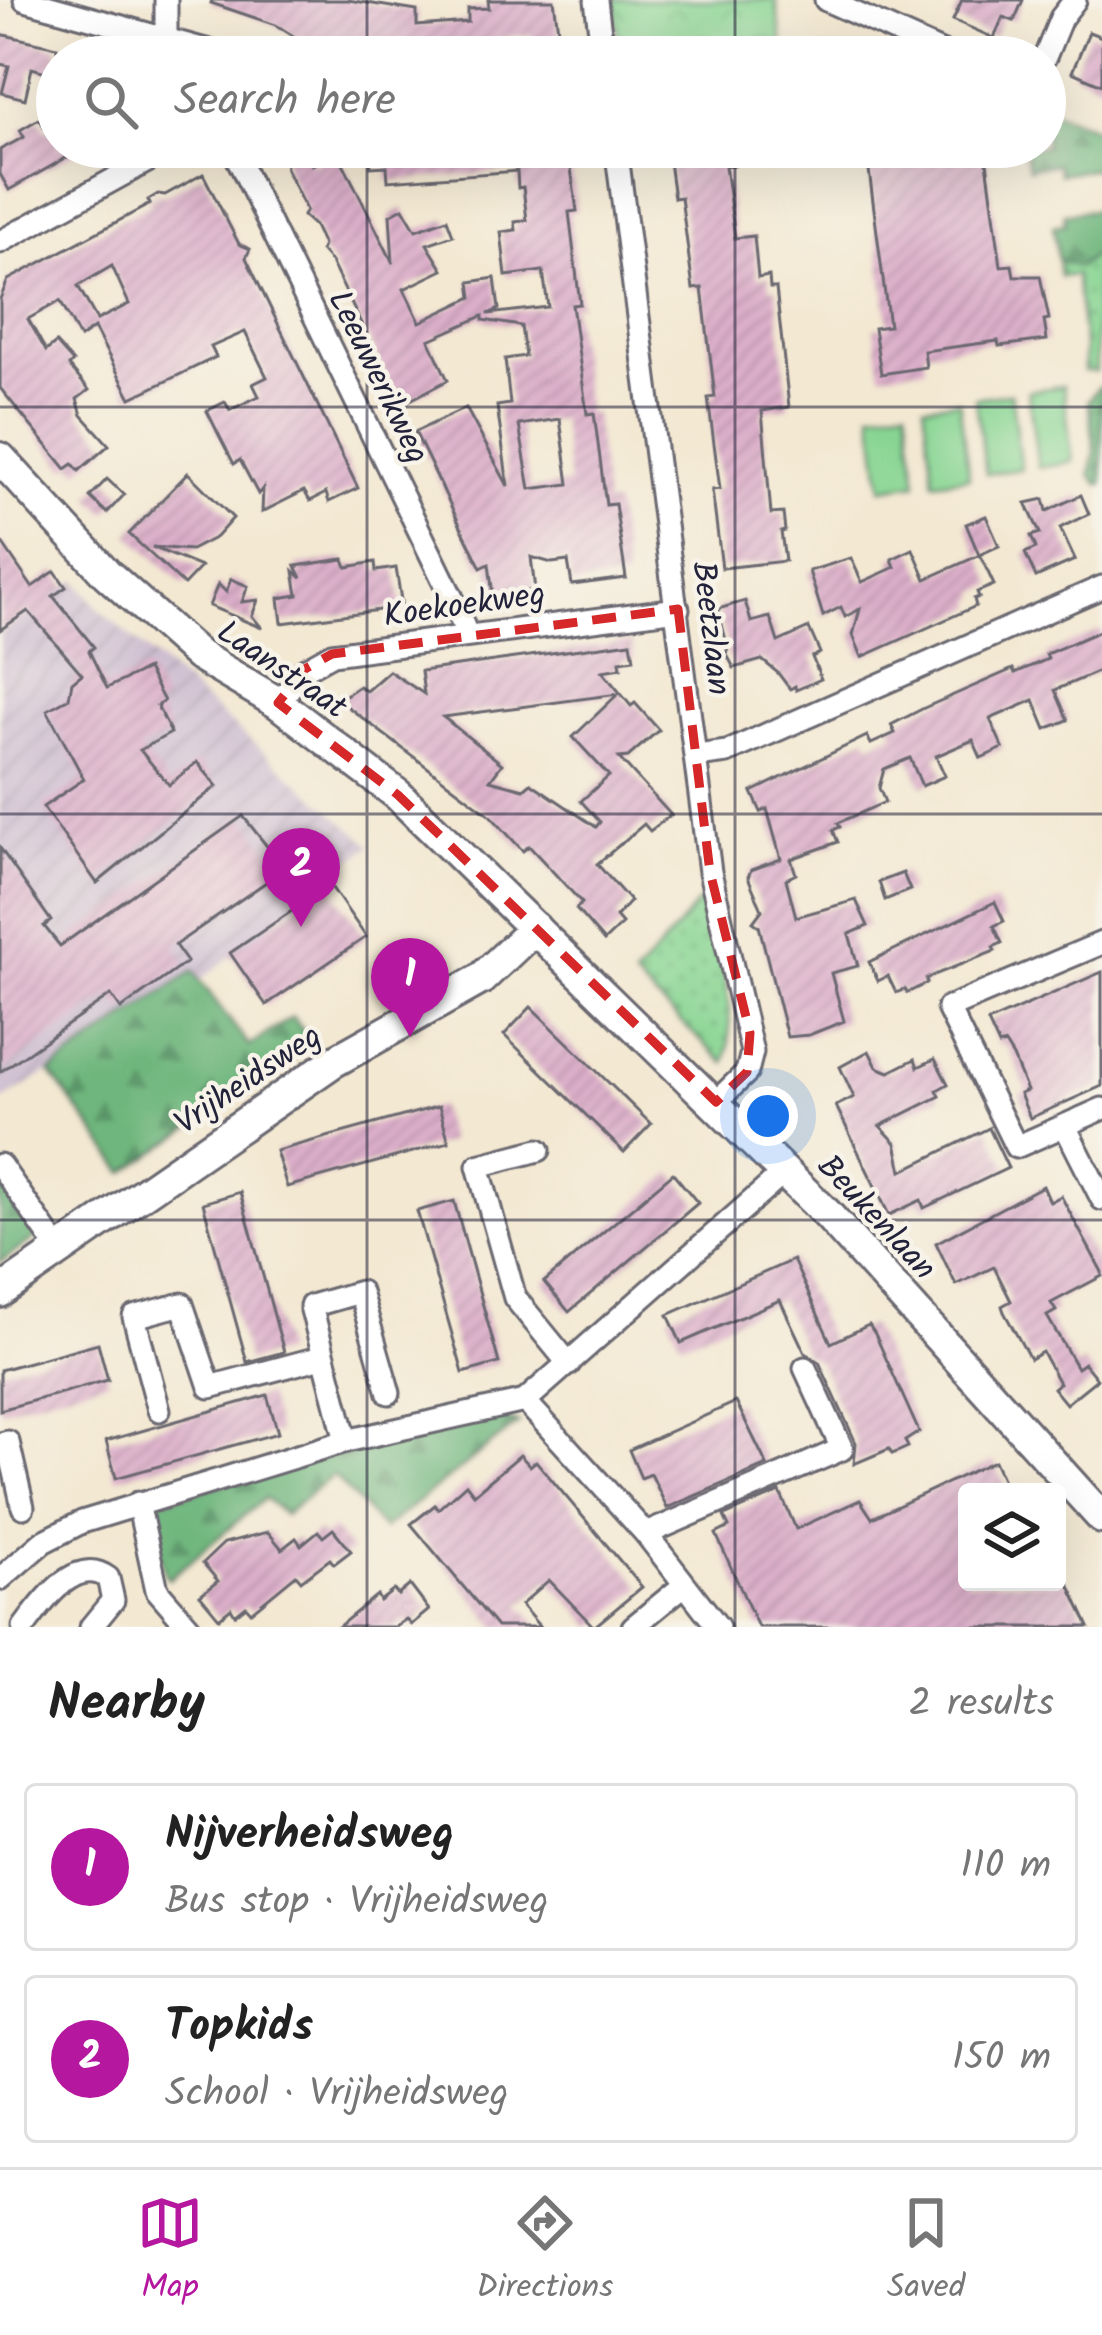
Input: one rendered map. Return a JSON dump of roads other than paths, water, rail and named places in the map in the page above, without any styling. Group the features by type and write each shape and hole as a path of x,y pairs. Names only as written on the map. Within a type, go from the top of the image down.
{"street":[{"path":"25,0 149,36"},
{"path":"166,0 177,36"},
{"path":"596,0 600,36"},
{"path":"826,0 906,36"},
{"path":"1054,36 1075,0"},
{"path":"0,242 134,168"},
{"name":"Leeuwerikweg","path":"242,168 467,635"},
{"name":"Beetzlaan","path":"619,168 710,872 752,1052 747,1072 716,1102"},
{"name":"Laanstraat","path":"0,458 149,614 199,656 278,703 398,794 535,928"},
{"path":"697,756 727,752 1102,587"},
{"name":"Koekoekweg","path":"278,703 305,669 332,654 677,609"},
{"name":"Beukenlaan","path":"535,928 786,1171 912,1304 1102,1518"},
{"name":"Vrijheidsweg","path":"0,1292 333,1062 482,979 535,928"},
{"path":"1102,943 948,1009 1016,1147 1102,1109"},
{"path":"1065,1126 1102,1199"},
{"path":"538,1150 478,1166 515,1298 568,1364"},
{"path":"0,1165 58,1250"},
{"path":"0,1578 43,1542 82,1522 346,1442 525,1401 786,1171"},
{"path":"346,1442 311,1306 360,1292 389,1394"},
{"path":"159,1410 134,1317 182,1304 210,1387 322,1357"},
{"path":"646,1534 842,1448 805,1368"},
{"path":"525,1401 646,1534 718,1627"},
{"path":"0,1444 8,1442 23,1507"},
{"path":"138,1504 157,1590 189,1627"},
{"path":"24,1627 47,1597 76,1575 91,1571 108,1578 113,1600 92,1627"},
{"path":"633,1627 683,1586"}],"place":[{"name":"Topkids","path":"301,927"},
{"name":"Nijverheidsweg","path":"410,1037"}]}
